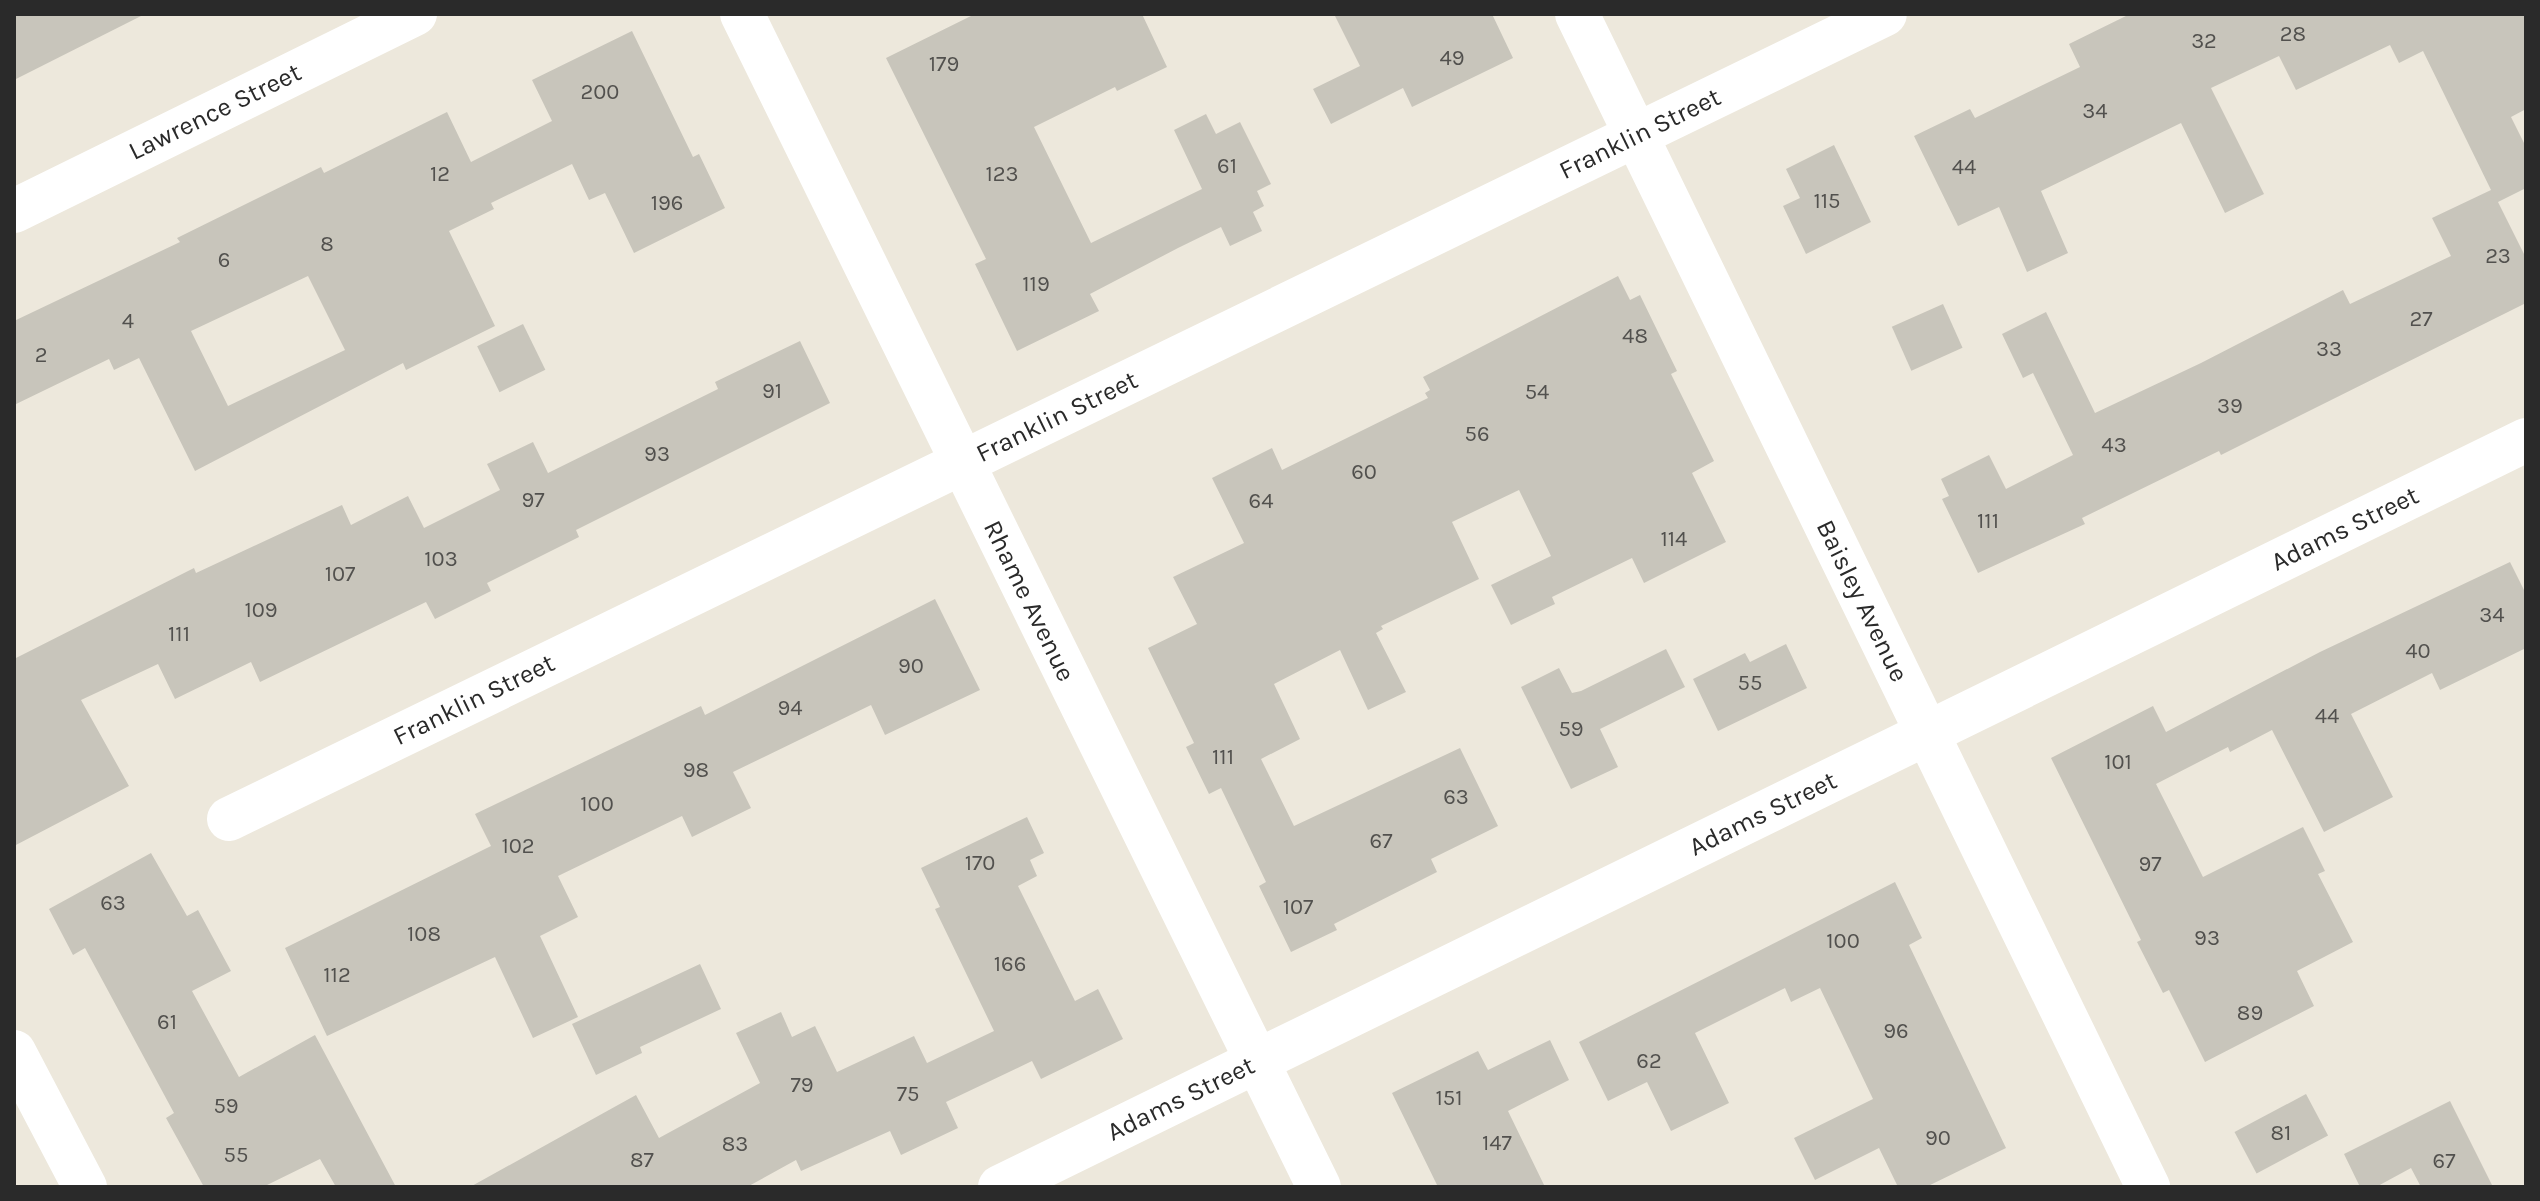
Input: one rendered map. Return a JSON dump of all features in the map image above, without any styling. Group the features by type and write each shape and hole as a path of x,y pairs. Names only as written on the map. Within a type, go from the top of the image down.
{"street":[{"name":"Lawrence Street","path":"14,211 415,14"},
{"name":"Rhame Avenue","path":"742,14 1255,1063 1319,1187"},
{"name":"Baisley Avenue","path":"1577,14 2148,1187"},
{"name":"Franklin Street","path":"229,819 1885,14"},
{"name":"Adams Street","path":"1000,1187 2526,440"},
{"path":"14,1052 85,1187"}],"building":[{"path":"14,14 145,14 14,80"},
{"path":"975,14 1142,14 1167,67 1117,91 1115,87 1034,127 1091,243 1202,189 1174,130 1206,114 1216,134 1240,122 1271,184 1257,191 1264,206 1253,212 1262,231 1230,246 1221,227 1178,248 1090,294 1099,311 1017,351 975,264 986,259 886,58"},
{"path":"1334,14 1492,14 1513,58 1412,107 1403,88 1331,124 1313,89 1360,66"},
{"path":"2130,14 2526,14 2526,109 2511,117 2526,147 2526,188 2498,202 2526,258 2526,303 2221,455 2219,451 2082,518 2085,524 1978,573 1942,499 1949,496 1941,479 1989,455 2006,489 2073,455 2033,373 2023,378 2002,334 2046,312 2095,413 2343,290 2350,304 2451,256 2432,218 2491,190 2423,51 2399,63 2390,45 2296,90 2279,56 2211,88 2264,194 2225,213 2181,123 2041,191 2068,253 2027,272 1999,207 1958,226 1914,136 1970,109 1975,118 2080,67 2069,44"},
{"path":"632,31 693,157 699,154 725,208 634,253 605,193 589,200 572,164 491,203 494,209 449,231 495,326 406,370 403,363 195,471 139,358 114,370 109,359 14,405 14,321 180,242 177,238 321,167 324,173 447,112 471,162 552,121 532,80","holes":["308,276 345,350 228,406 191,331"]},
{"path":"1834,145 1871,222 1806,254 1783,206 1800,198 1786,169"},
{"path":"1618,276 1630,300 1640,295 1677,371 1671,374 1714,461 1692,473 1726,542 1644,583 1632,558 1552,597 1555,604 1511,625 1491,585 1551,556 1519,490 1452,522 1479,579 1381,626 1383,629 1376,633 1406,692 1368,710 1340,650 1274,684 1300,739 1261,759 1294,826 1460,748 1498,826 1431,859 1437,872 1334,924 1337,930 1291,952 1259,886 1266,882 1221,788 1209,794 1186,747 1194,743 1148,648 1197,624 1173,577 1244,543 1212,478 1272,448 1282,470 1428,398 1425,393 1430,390 1423,377"},
{"path":"1943,304 1963,348 1911,371 1892,327"},
{"path":"523,324 545,370 500,392 477,346"},
{"path":"800,341 830,403 576,530 579,537 487,583 491,591 435,619 426,602 260,682 251,662 175,699 158,664 81,700 129,786 14,846 14,659 194,568 196,573 342,505 351,525 408,496 424,528 500,490 487,464 533,442 548,473 718,389 715,382"},
{"path":"2510,562 2526,594 2526,648 2440,690 2432,673 2351,714 2393,797 2324,832 2272,730 2230,752 2228,747 2156,784 2203,877 2303,827 2325,871 2318,874 2353,942 2297,971 2314,1006 2205,1062 2169,990 2163,993 2137,942 2141,940 2051,758 2153,706 2166,732 2320,652"},
{"path":"935,599 980,690 885,735 871,705 733,772 751,808 692,837 682,816 558,876 578,917 540,936 578,1017 533,1038 495,957 327,1036 285,948 491,846 475,814 701,706 705,715"},
{"path":"1786,644 1807,688 1718,731 1693,679 1745,653 1750,662"},
{"path":"1666,649 1685,687 1600,729 1618,767 1571,789 1521,687 1559,668 1572,693 1581,691"},
{"path":"1027,817 1044,853 1030,860 1037,876 1018,886 1075,1001 1098,989 1123,1039 1041,1079 1032,1061 946,1102 958,1128 901,1155 890,1131 801,1171 796,1160 747,1187 470,1187 636,1095 659,1138 760,1083 736,1033 781,1012 792,1037 815,1026 837,1072 914,1036 927,1063 994,1031 935,909 940,907 921,868"},
{"path":"151,853 187,916 198,910 231,971 192,991 239,1077 315,1035 396,1187 336,1187 320,1159 263,1187 204,1187 166,1118 174,1113 85,948 73,955 49,909"},
{"path":"1895,882 1922,938 1909,945 2006,1148 1926,1187 1898,1187 1879,1148 1815,1180 1794,1138 1873,1099 1820,988 1791,1002 1785,988 1695,1033 1729,1103 1671,1131 1647,1082 1608,1101 1579,1042"},
{"path":"700,964 721,1009 640,1047 642,1053 596,1075 572,1024"},
{"path":"1550,1040 1569,1080 1508,1111 1545,1187 1438,1187 1392,1093 1478,1051 1488,1070"},
{"path":"2306,1094 2328,1135 2257,1174 2234,1132"},
{"path":"2450,1101 2493,1187 2421,1187 2411,1168 2376,1187 2360,1187 2344,1154"}]}
